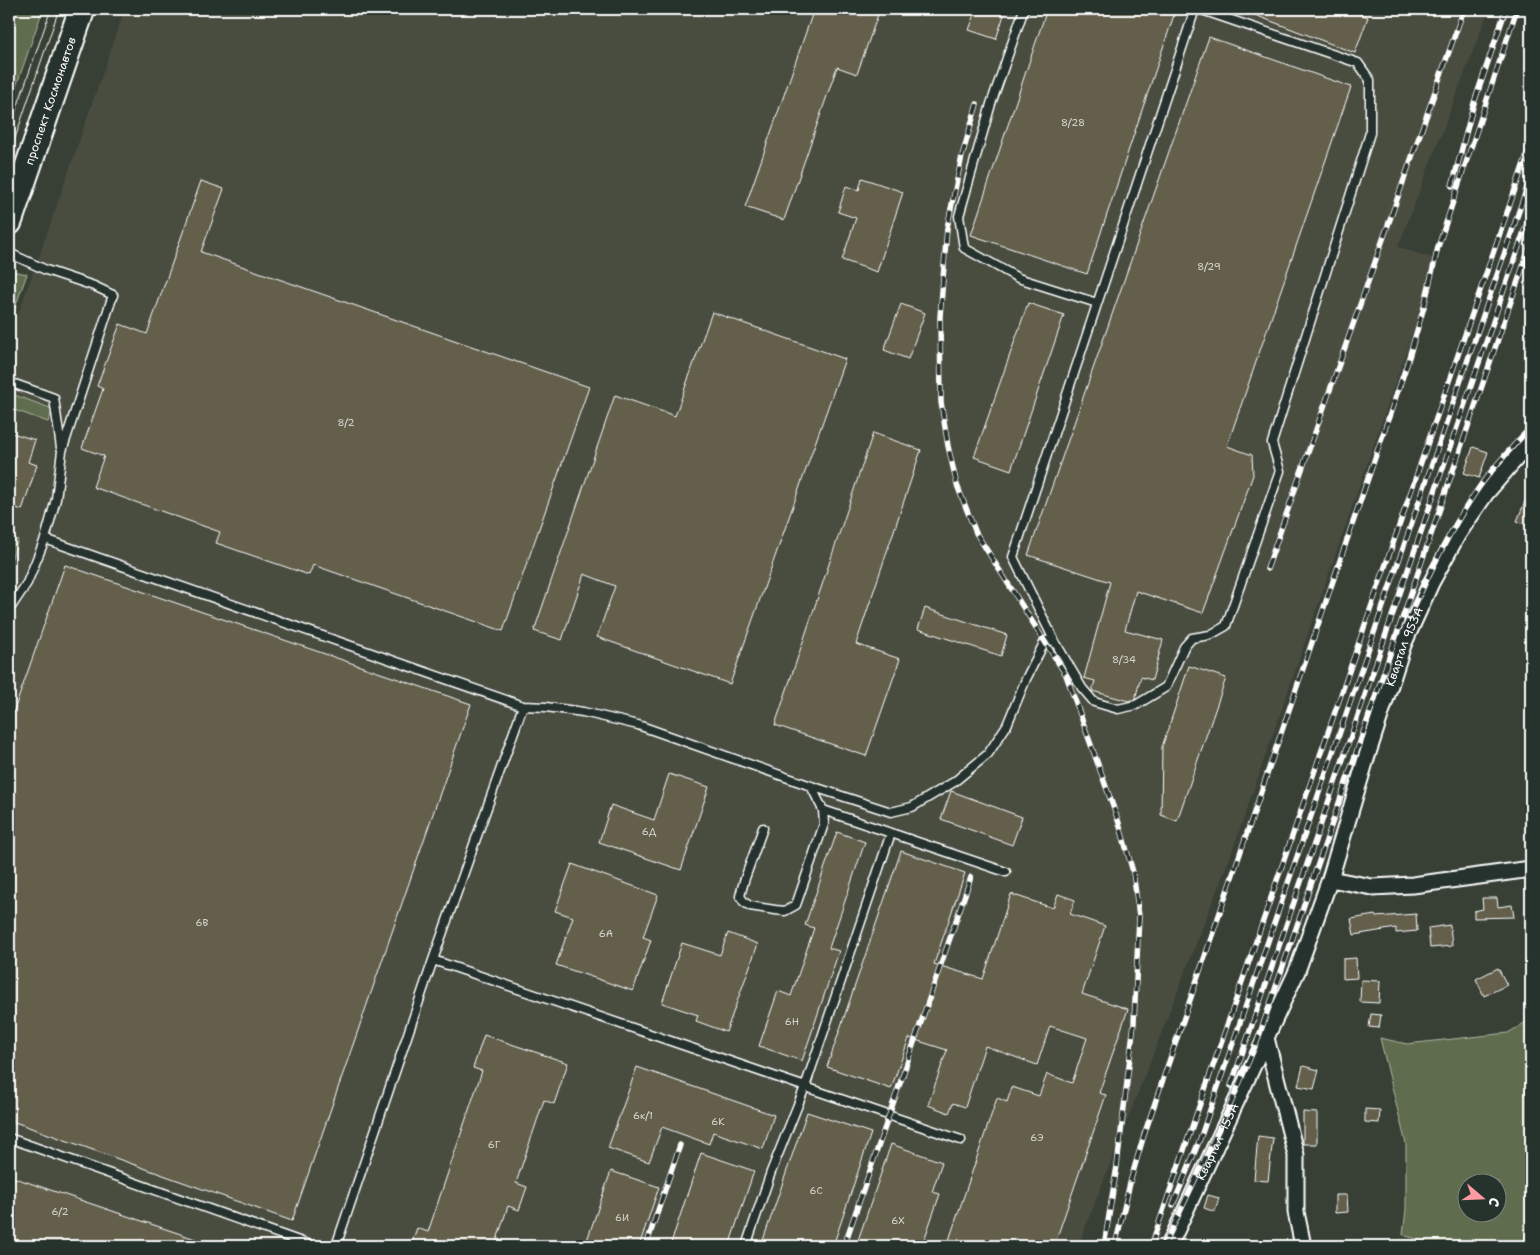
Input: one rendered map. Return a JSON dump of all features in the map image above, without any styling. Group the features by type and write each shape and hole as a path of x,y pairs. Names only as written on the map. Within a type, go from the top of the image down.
{"main road":[{"name":"проспект Космонавтов","path":"9,222 82,9"}],"street":[{"name":"Квартал 953А","path":"1169,1246 1297,971 1330,879 1403,645 1431,583 1458,534 1486,493 1528,449"},
{"path":"1330,879 1372,887 1396,886 1531,869"},
{"path":"1266,1038 1296,1155 1296,1212 1303,1246"}],"lane":[{"path":"1024,9 991,104 959,216 964,248 1018,278 1097,303"},
{"path":"1197,9 1358,63 1370,80 1370,133 1272,443 1280,471 1226,626 1210,635 1192,638 1184,647 1166,687 1136,705 1118,709 1094,702 1082,688 1054,640 1013,557 1097,303 1197,9"},
{"path":"9,253 46,270 94,286 113,296 62,451 56,499 45,539 27,583 9,610"},
{"path":"9,382 54,398 62,451"},
{"path":"45,539 522,706 583,712 638,724 811,786 891,812 912,808 954,782 988,754 1007,725 1026,679 1045,642 1054,640"},
{"path":"336,1246 522,706"},
{"path":"763,828 740,896 750,906 785,911 796,905 824,824 823,810 811,786"},
{"path":"823,810 1006,872"},
{"path":"746,1246 770,1172 805,1087 891,833"},
{"path":"433,960 961,1140"},
{"path":"9,1138 313,1246"}],"shaded area":[{"path":"125,9 1489,9 1398,247 1438,260 1233,849 1078,1246 9,1246 9,339"}],"green space":[{"path":"9,9 43,9 9,107"},
{"path":"9,272 27,274 9,324"},
{"path":"9,393 50,408 52,412 48,422 9,408"},
{"path":"9,536 18,540 9,566"},
{"path":"1531,1019 1531,1246 1439,1246 1403,1235 1406,1209 1406,1144 1380,1038 1407,1044 1508,1033"}],"building":[{"path":"814,9 880,9 857,74 837,67 784,220 745,207"},
{"path":"977,9 1006,9 996,39 969,30"},
{"path":"1047,9 1176,9 1087,274 971,235"},
{"path":"1239,9 1347,9 1368,17 1355,53"},
{"path":"1209,37 1351,87 1227,446 1252,455 1253,475 1203,613 1136,591 1125,630 1163,640 1152,680 1141,677 1135,699 1129,701 1092,691 1095,681 1084,678 1110,582 1028,555"},
{"path":"862,178 903,192 877,272 842,260 856,218 838,212 846,186 859,190"},
{"path":"201,181 224,189 201,252 589,387 503,631 313,565 309,575 216,543 220,532 93,487 104,456 82,448 103,389 97,386 120,324 147,334"},
{"path":"1028,303 1064,315 1011,470 974,457"},
{"path":"901,304 925,313 908,359 884,350"},
{"path":"712,312 845,359 730,684 597,637 615,586 584,574 562,640 534,631 615,395 675,416"},
{"path":"9,432 35,440 28,462 37,465 22,510 11,506 13,499 9,498"},
{"path":"873,433 921,450 856,644 900,659 866,756 775,725"},
{"path":"1473,447 1488,452 1479,478 1464,473"},
{"path":"1531,487 1531,527 1517,521"},
{"path":"65,565 471,704 292,1221 9,1120 9,725"},
{"path":"925,608 1007,635 1001,656 918,629"},
{"path":"1189,666 1226,678 1177,821 1161,815 1162,747"},
{"path":"669,774 709,787 681,870 599,842 611,805 654,820"},
{"path":"951,791 1022,817 1012,845 941,819"},
{"path":"837,832 865,842 829,948 839,951 802,1061 759,1046 778,991 791,996 814,928 805,925"},
{"path":"901,851 965,873 934,964 983,979 1011,894 1053,908 1058,894 1075,900 1070,914 1105,926 1082,994 1128,1009 1099,1093 1106,1095 1054,1246 947,1246 997,1098 1007,1102 1012,1087 1039,1096 1047,1074 1072,1083 1087,1038 1050,1026 1037,1065 985,1046 965,1107 953,1103 949,1113 928,1105 947,1050 909,1038 891,1089 827,1067"},
{"path":"572,864 658,895 643,937 651,940 633,991 556,965 573,917 555,911"},
{"path":"1482,898 1497,898 1498,907 1512,905 1514,917 1474,918 1474,911 1483,909"},
{"path":"1416,914 1417,931 1396,933 1396,928 1354,935 1351,919 1375,915 1376,917"},
{"path":"1450,925 1452,946 1430,948 1428,928"},
{"path":"728,933 758,944 726,1032 696,1021 698,1015 662,1003 682,943 720,955"},
{"path":"1356,958 1357,978 1343,979 1343,959"},
{"path":"1498,968 1507,985 1484,996 1476,979"},
{"path":"1361,980 1380,981 1379,1003 1360,1002"},
{"path":"1371,1014 1381,1015 1379,1028 1369,1027"},
{"path":"484,1035 568,1063 554,1104 544,1100 516,1183 527,1187 519,1210 508,1206 495,1246 425,1246 412,1242 417,1228 428,1232 482,1071 473,1068"},
{"path":"1303,1066 1319,1070 1314,1089 1298,1086"},
{"path":"637,1067 774,1115 763,1149 713,1132 709,1144 662,1127 649,1162 608,1148"},
{"path":"1365,1109 1380,1110 1379,1123 1365,1122"},
{"path":"807,1112 871,1133 833,1246 761,1246"},
{"path":"1303,1112 1317,1113 1317,1144 1303,1144"},
{"path":"1258,1136 1273,1138 1268,1181 1254,1180"},
{"path":"891,1144 942,1162 932,1192 940,1194 922,1246 856,1246"},
{"path":"701,1153 754,1171 729,1246 670,1246"},
{"path":"611,1171 659,1187 639,1246 585,1246"},
{"path":"9,1176 210,1244 209,1246 9,1246"},
{"path":"1208,1195 1219,1198 1215,1212 1204,1208"},
{"path":"1335,1195 1347,1195 1348,1212 1335,1213"}],"tram line":[{"path":"9,131 51,9"},
{"path":"9,156 59,9"}],"railway":[{"path":"1267,569 1464,9"},
{"path":"1452,186 1474,103 1506,9"},
{"path":"1115,1246 1144,1135 1407,364 1424,307 1438,247 1517,9"},
{"path":"977,104 962,156 947,228 940,317 941,402 948,446 957,485 976,533 1066,675 1119,823 1133,872 1139,916 1134,1023 1117,1166 1104,1246"},
{"path":"1151,1246 1531,143"},
{"path":"1173,1205 1200,1139 1531,176"},
{"path":"1231,1086 1531,211"},
{"path":"1164,1246 1231,1103 1257,1042 1531,243"},
{"path":"1409,618 1441,550 1469,502 1511,448 1531,427"},
{"path":"844,1246 971,877"},
{"path":"646,1246 680,1145"}]}
